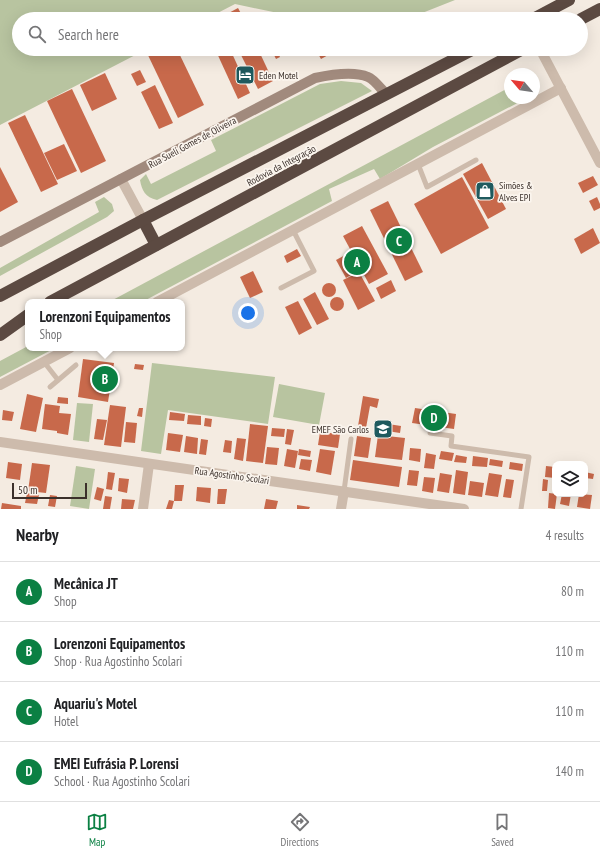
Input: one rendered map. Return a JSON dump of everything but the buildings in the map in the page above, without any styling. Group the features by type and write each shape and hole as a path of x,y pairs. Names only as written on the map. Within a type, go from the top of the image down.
{"highway":[{"path":"546,12 569,0"},
{"path":"588,15 600,9"},
{"name":"Rodovia da Integração","path":"0,296 143,220 460,56"},
{"name":"Rodovia da Integração","path":"56,299 510,56"},
{"path":"143,220 156,245"},
{"path":"0,324 25,315"},
{"path":"0,335 25,316"}],"street":[{"path":"544,56 600,163"},
{"name":"Rua Sueli Gomes de Oliveira","path":"0,242 314,78 350,74 369,77 386,94"},
{"path":"163,299 561,88"},
{"path":"121,179 143,220"},
{"path":"0,385 64,351"},
{"name":"Rua Agostinho Scolari","path":"0,442 464,509"},
{"path":"143,509 149,464"},
{"path":"341,509 344,491"}],"lane":[{"path":"418,164 427,187 476,160"},
{"path":"281,288 314,271 293,230"},
{"path":"44,362 58,380"},
{"path":"50,387 76,365"},
{"path":"430,433 452,436 451,446 528,457 521,509"},
{"path":"344,491 351,439"}],"green space":[{"path":"0,0 455,0 425,12 273,12 235,4 220,12 12,12 12,56 133,56 0,125"},
{"path":"341,81 361,83 372,91 157,200 147,195 143,190 140,180 146,174 151,184 216,151 211,140 320,84"},
{"path":"504,90 504,104 515,104 433,147 380,179 374,169 329,189 332,201 148,299 115,299"},
{"path":"104,197 112,204 114,211 107,217 0,276 0,268 99,212 95,202"},
{"path":"25,348 25,351 49,351 0,377 0,361"},
{"path":"152,363 275,377 268,424 168,410 161,454 141,451"},
{"path":"279,384 325,393 319,425 273,417"},
{"path":"77,403 93,404 89,442 73,440"},
{"path":"76,466 95,469 89,509 70,506"}],"place":[{"name":"Eden Motel","path":"245,75"},
{"name":"Simões & Alves EPI","path":"485,191"},
{"name":"Aquariu's Motel","path":"399,241"},
{"name":"Mecânica JT","path":"357,262"},
{"name":"Lorenzoni Equipamentos","path":"105,379"},
{"name":"EMEI Eufrásia P. Lorensi","path":"434,418"},
{"name":"EMEF São Carlos","path":"383,429"}]}
